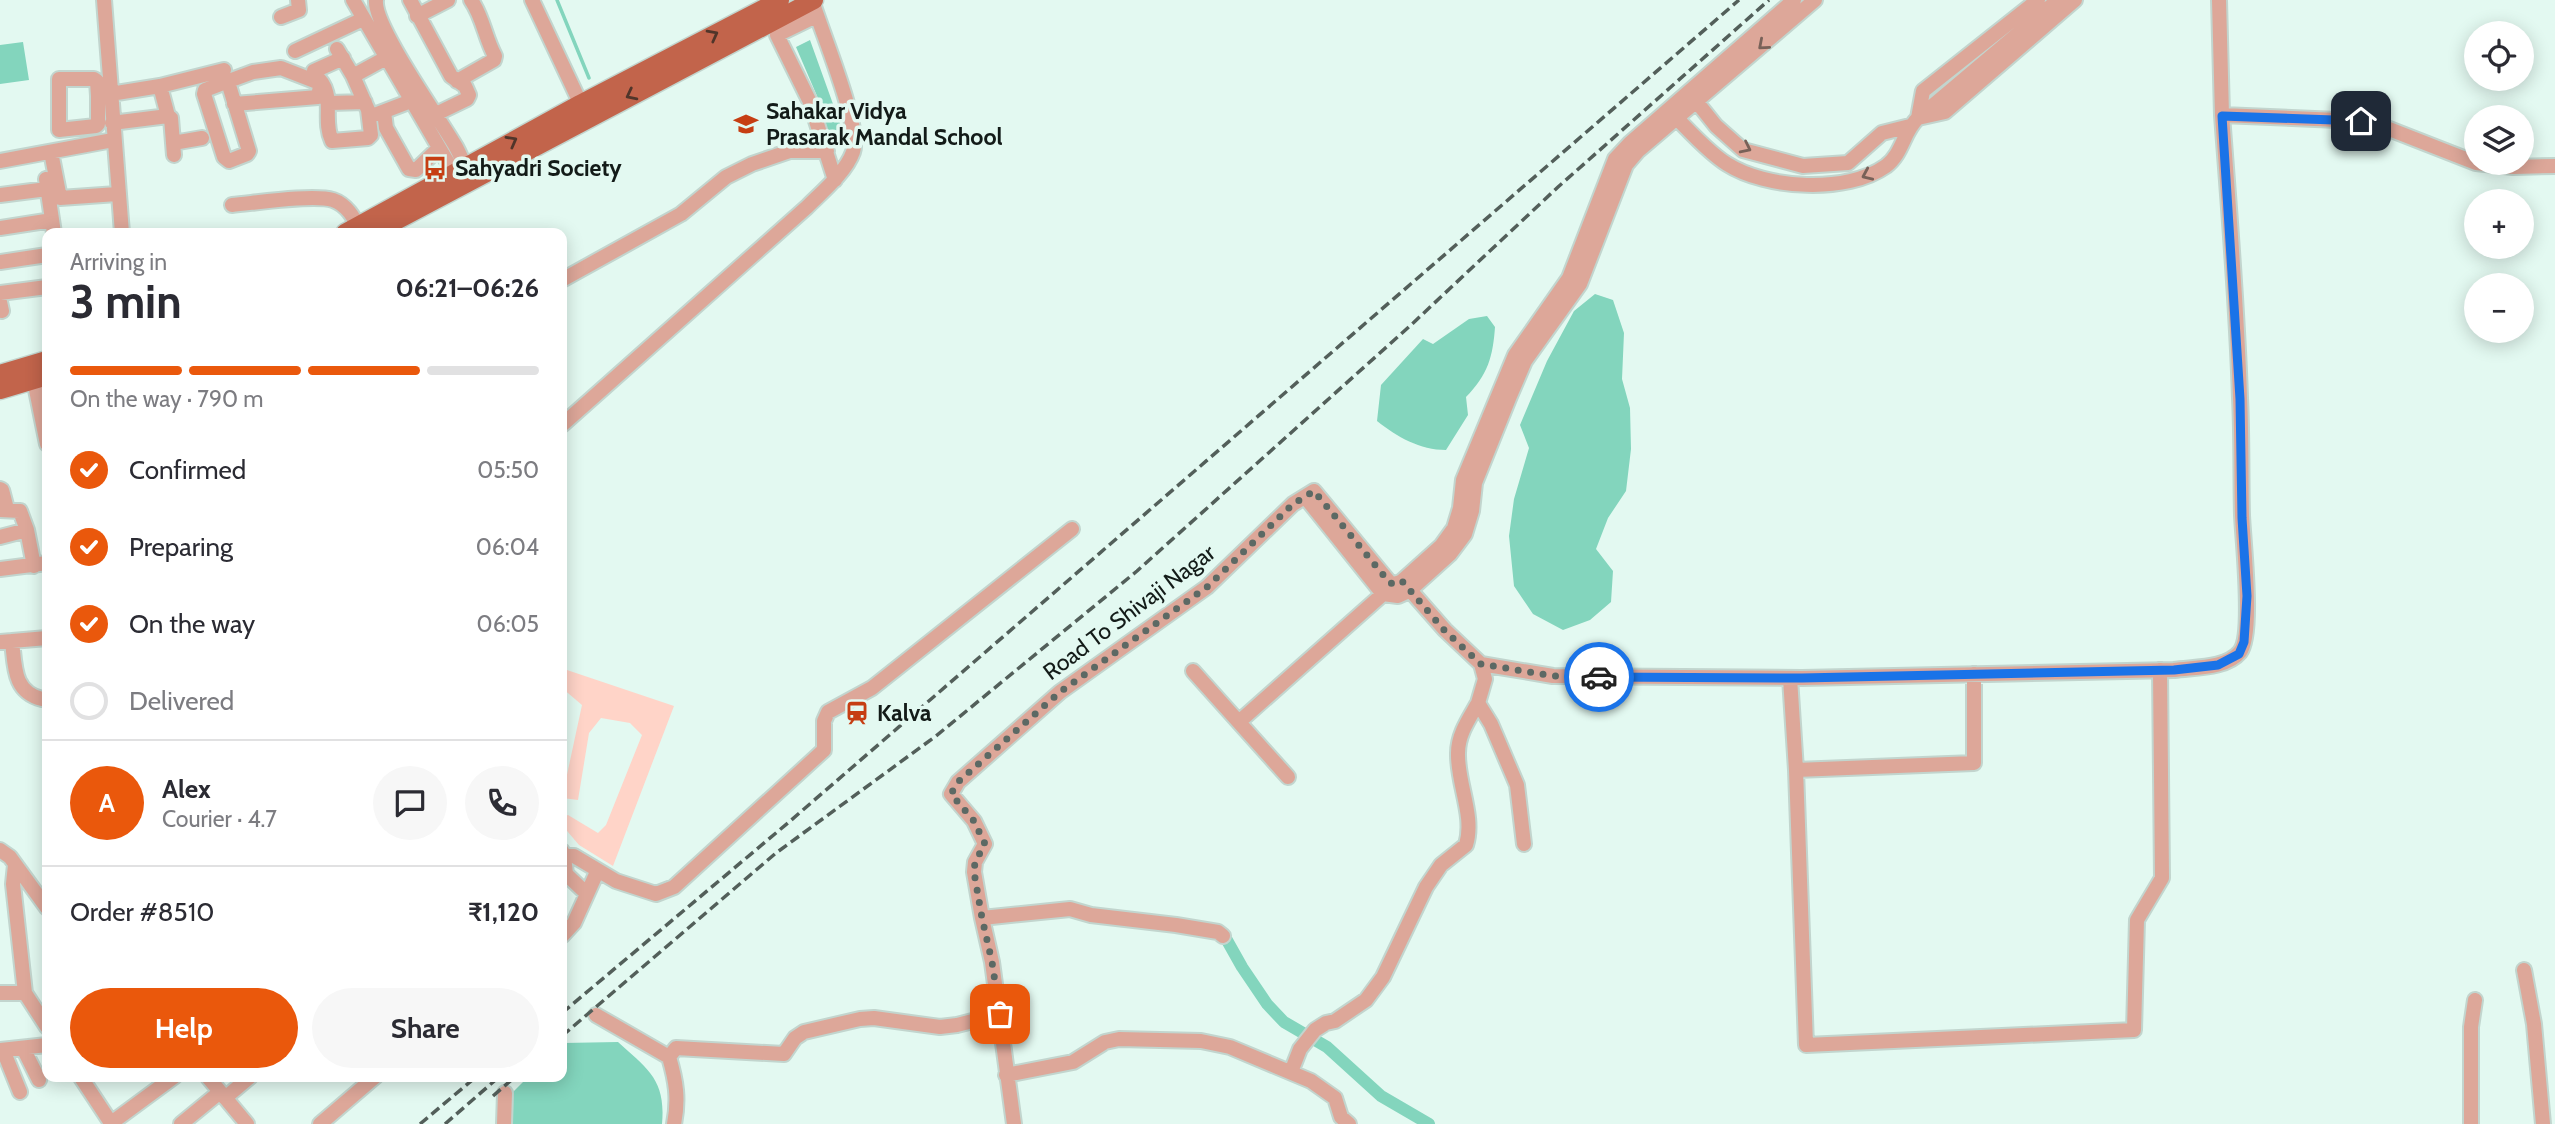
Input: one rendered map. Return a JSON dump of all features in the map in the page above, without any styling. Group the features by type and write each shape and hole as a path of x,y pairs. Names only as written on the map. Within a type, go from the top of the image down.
{"main road":[{"path":"372,228 780,0"},
{"path":"584,111 814,4"},
{"path":"0,374 40,370"},
{"path":"0,390 40,370"}],"street":[{"path":"59,130 99,124 104,95 104,0"},
{"path":"281,17 299,10 298,0"},
{"path":"353,0 439,148 463,177"},
{"path":"376,0 376,7 388,36 436,114 463,177"},
{"path":"410,0 451,76 465,86 469,95 467,99 436,114"},
{"path":"417,16 448,0"},
{"path":"457,81 494,60 495,56 487,41 479,13 471,0"},
{"path":"532,0 584,111"},
{"path":"1693,97 1794,0"},
{"path":"1240,722 1396,587 1441,546 1454,528 1460,509 1463,480 1499,391 1515,355 1569,278 1613,182 1615,159 1630,143 1673,114 1815,0"},
{"path":"1673,114 1726,163 1756,178 1815,186 1862,179 1886,166 1899,153 1914,122 1923,91 2038,0"},
{"path":"1914,122 2058,0"},
{"path":"1693,97 1716,126 1743,150 1803,166 1848,163 1882,132 1945,113 2076,0"},
{"path":"1481,664 1553,676 1790,678 2160,670 2218,665 2239,654 2244,642 2247,596 2242,518 2240,399 2222,116 2219,0"},
{"path":"567,421 807,207 835,180 853,152 852,119 814,4 777,35"},
{"path":"336,46 367,108 371,135 368,138 332,141 328,117 330,103 321,80 314,74 336,46 363,19"},
{"path":"757,30 768,30 777,35 810,103 835,180"},
{"path":"295,51 336,46"},
{"path":"353,76 386,58"},
{"path":"104,95 281,68 317,82 320,86 318,97 234,104"},
{"path":"290,71 293,99"},
{"path":"220,78 234,104 249,151 227,161 204,92 220,78"},
{"path":"0,228 53,226 47,189 59,130 59,79 94,79 104,95 112,123 121,228"},
{"path":"160,86 168,116 171,118 174,149 202,138"},
{"path":"330,103 384,112 411,101"},
{"path":"384,112 386,128 409,169 416,170 439,148"},
{"path":"112,123 168,116"},
{"path":"2222,116 2361,121 2384,127 2476,163 2513,167 2555,166"},
{"path":"0,160 52,155 113,139"},
{"path":"567,277 681,214 726,177 752,164 790,151 827,151"},
{"path":"52,155 60,198 117,194"},
{"path":"0,195 47,189"},
{"path":"232,205 303,199 333,200 372,228"},
{"path":"0,262 42,256"},
{"path":"0,293 42,288"},
{"path":"40,370 42,391"},
{"path":"0,489 3,510 20,511 41,565 0,569"},
{"name":"Road To Shivaji Nagar","path":"1014,1124 992,962 974,872 975,862 985,844 974,821 951,794 958,782 1060,692 1207,587 1293,504 1310,495 1396,587"},
{"path":"567,854 616,881 656,894 674,887 824,750 824,721 828,712 872,688 1072,529"},
{"path":"0,537 27,530"},
{"path":"1291,1072 1300,1049 1315,1030 1335,1021 1366,1000 1383,977 1426,887 1441,865 1466,845 1468,825 1458,752 1461,732 1478,703 1485,679 1481,664 1396,587"},
{"path":"42,638 6,641 19,685 32,697 42,699"},
{"path":"1790,678 1806,1045 2134,1030 2137,920 2162,878 2160,670"},
{"path":"1193,671 1288,777"},
{"path":"1796,771 1974,763 1974,674"},
{"path":"1478,703 1491,724 1517,785 1524,844"},
{"path":"0,850 15,865 42,901"},
{"path":"15,865 13,884 25,993 42,1019"},
{"path":"567,930 597,872"},
{"path":"567,875 587,894"},
{"path":"982,918 1069,909 1091,915 1218,932 1223,936"},
{"path":"2524,970 2536,1036 2543,1124"},
{"path":"0,993 25,993"},
{"path":"2471,1124 2471,1027 2474,1000"},
{"path":"674,1124 678,1096 669,1057 671,1051 683,1046 784,1054 795,1038 804,1032 860,1019 874,1018 940,1027 1000,1014"},
{"path":"596,1015 669,1057"},
{"path":"1006,1075 1073,1062 1105,1042 1119,1039 1215,1043 1311,1081 1335,1098 1340,1118 1349,1124"},
{"path":"20,1093 1,1050 42,1046"},
{"path":"23,1048 39,1080"},
{"path":"84,1082 111,1124 167,1082"},
{"path":"212,1082 247,1124"},
{"path":"181,1124 242,1082"},
{"path":"320,1124 369,1082"},
{"path":"504,1124 505,1093"}],"shaded area":[{"path":"810,40 847,143 832,145 820,103 796,47"},
{"path":"23,42 29,80 0,84 0,45"},
{"path":"1595,294 1613,300 1624,333 1622,379 1630,408 1631,449 1626,491 1608,518 1596,549 1613,571 1611,602 1590,620 1563,630 1533,614 1514,586 1509,536 1514,499 1529,448 1520,425 1547,361 1574,311"},
{"path":"1487,316 1495,327 1491,356 1480,381 1466,397 1468,415 1446,450 1409,442 1377,421 1381,385 1423,339 1433,344 1469,319"},
{"path":"567,670 674,706 613,866 579,845 567,831 567,815 598,833 606,825 642,735 630,723 601,718 589,733 578,800 567,799 567,775 582,705 567,692"},
{"path":"618,1042 646,1068 658,1086 662,1124 509,1124 511,1094 523,1082 567,1082 567,1043"}],"waterway":[{"path":"557,0 589,78"},
{"path":"1224,935 1267,1004 1284,1022 1327,1047 1381,1096 1429,1124"}],"railway":[{"path":"567,1009 789,822 1739,0"},
{"path":"567,1032 776,853 936,736 1137,571 1411,325 1558,187 1769,0"},
{"path":"420,1124 470,1082"},
{"path":"445,1124 493,1082"},
{"path":"493,1096 509,1082"}],"way so far":[{"path":"1000,1014 974,872 975,862 985,844 974,821 951,794 958,782 1060,692 1207,587 1293,504 1314,491 1390,583 1402,581 1445,631 1481,664 1553,676 1599,677"}],"place":[{"name":"Sahakar Vidya Prasarak Mandal School","path":"746,124"},
{"name":"Sahyadri Society","path":"435,168"},
{"name":"Kalva","path":"857,713"}],"route":[{"path":"1599,677 1802,678 2174,670 2218,665 2239,654 2244,642 2247,596 2233,253 2222,116 2361,121"}]}
